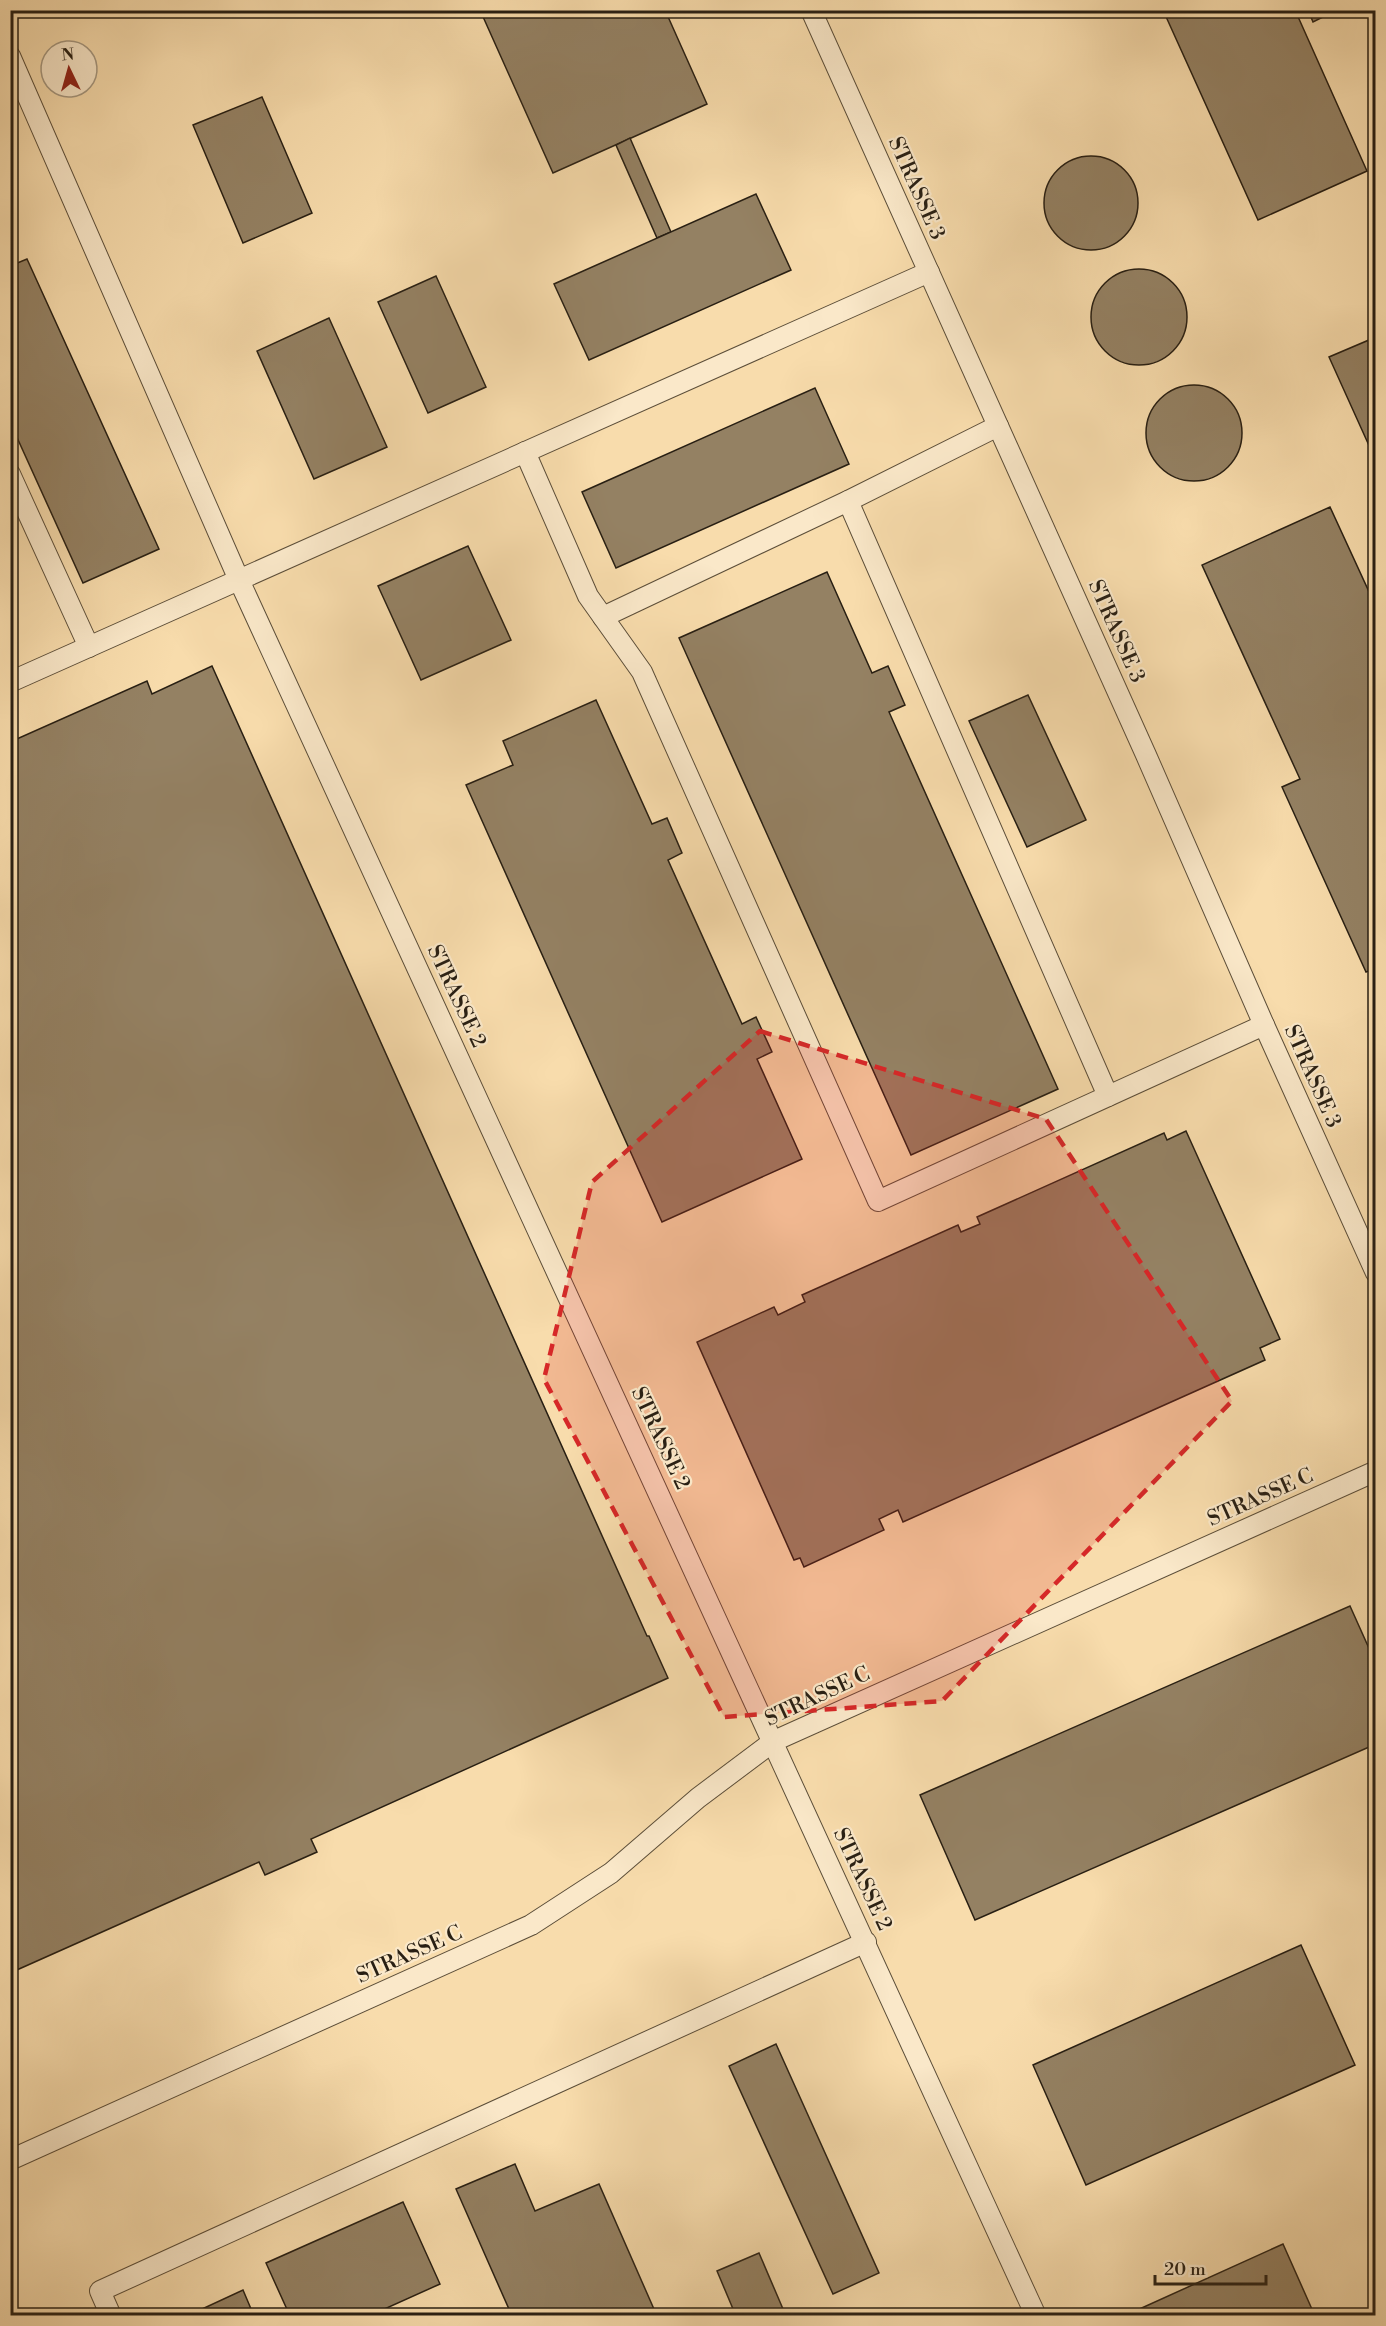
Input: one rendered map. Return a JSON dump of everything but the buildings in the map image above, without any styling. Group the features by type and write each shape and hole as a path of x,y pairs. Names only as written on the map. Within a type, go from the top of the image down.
{"lane":[{"name":"STRASSE 3","path":"811,10 1151,765 1264,1025 1376,1273"},
{"name":"STRASSE 2","path":"10,56 239,580 774,1741 1036,2316"},
{"path":"10,682 929,272"},
{"path":"603,616 848,501 998,426"},
{"path":"525,452 588,596 642,672 878,1201 1264,1025"},
{"path":"10,474 89,647"},
{"path":"848,501 1108,1096"},
{"name":"STRASSE C","path":"10,2160 531,1925 611,1873 698,1798 774,1741 1376,1471"},
{"path":"111,2316 100,2291 866,1942"}],"highlighted area":[{"path":"760,1031 1046,1119 1232,1401 942,1701 724,1717 544,1379 592,1182"}]}
